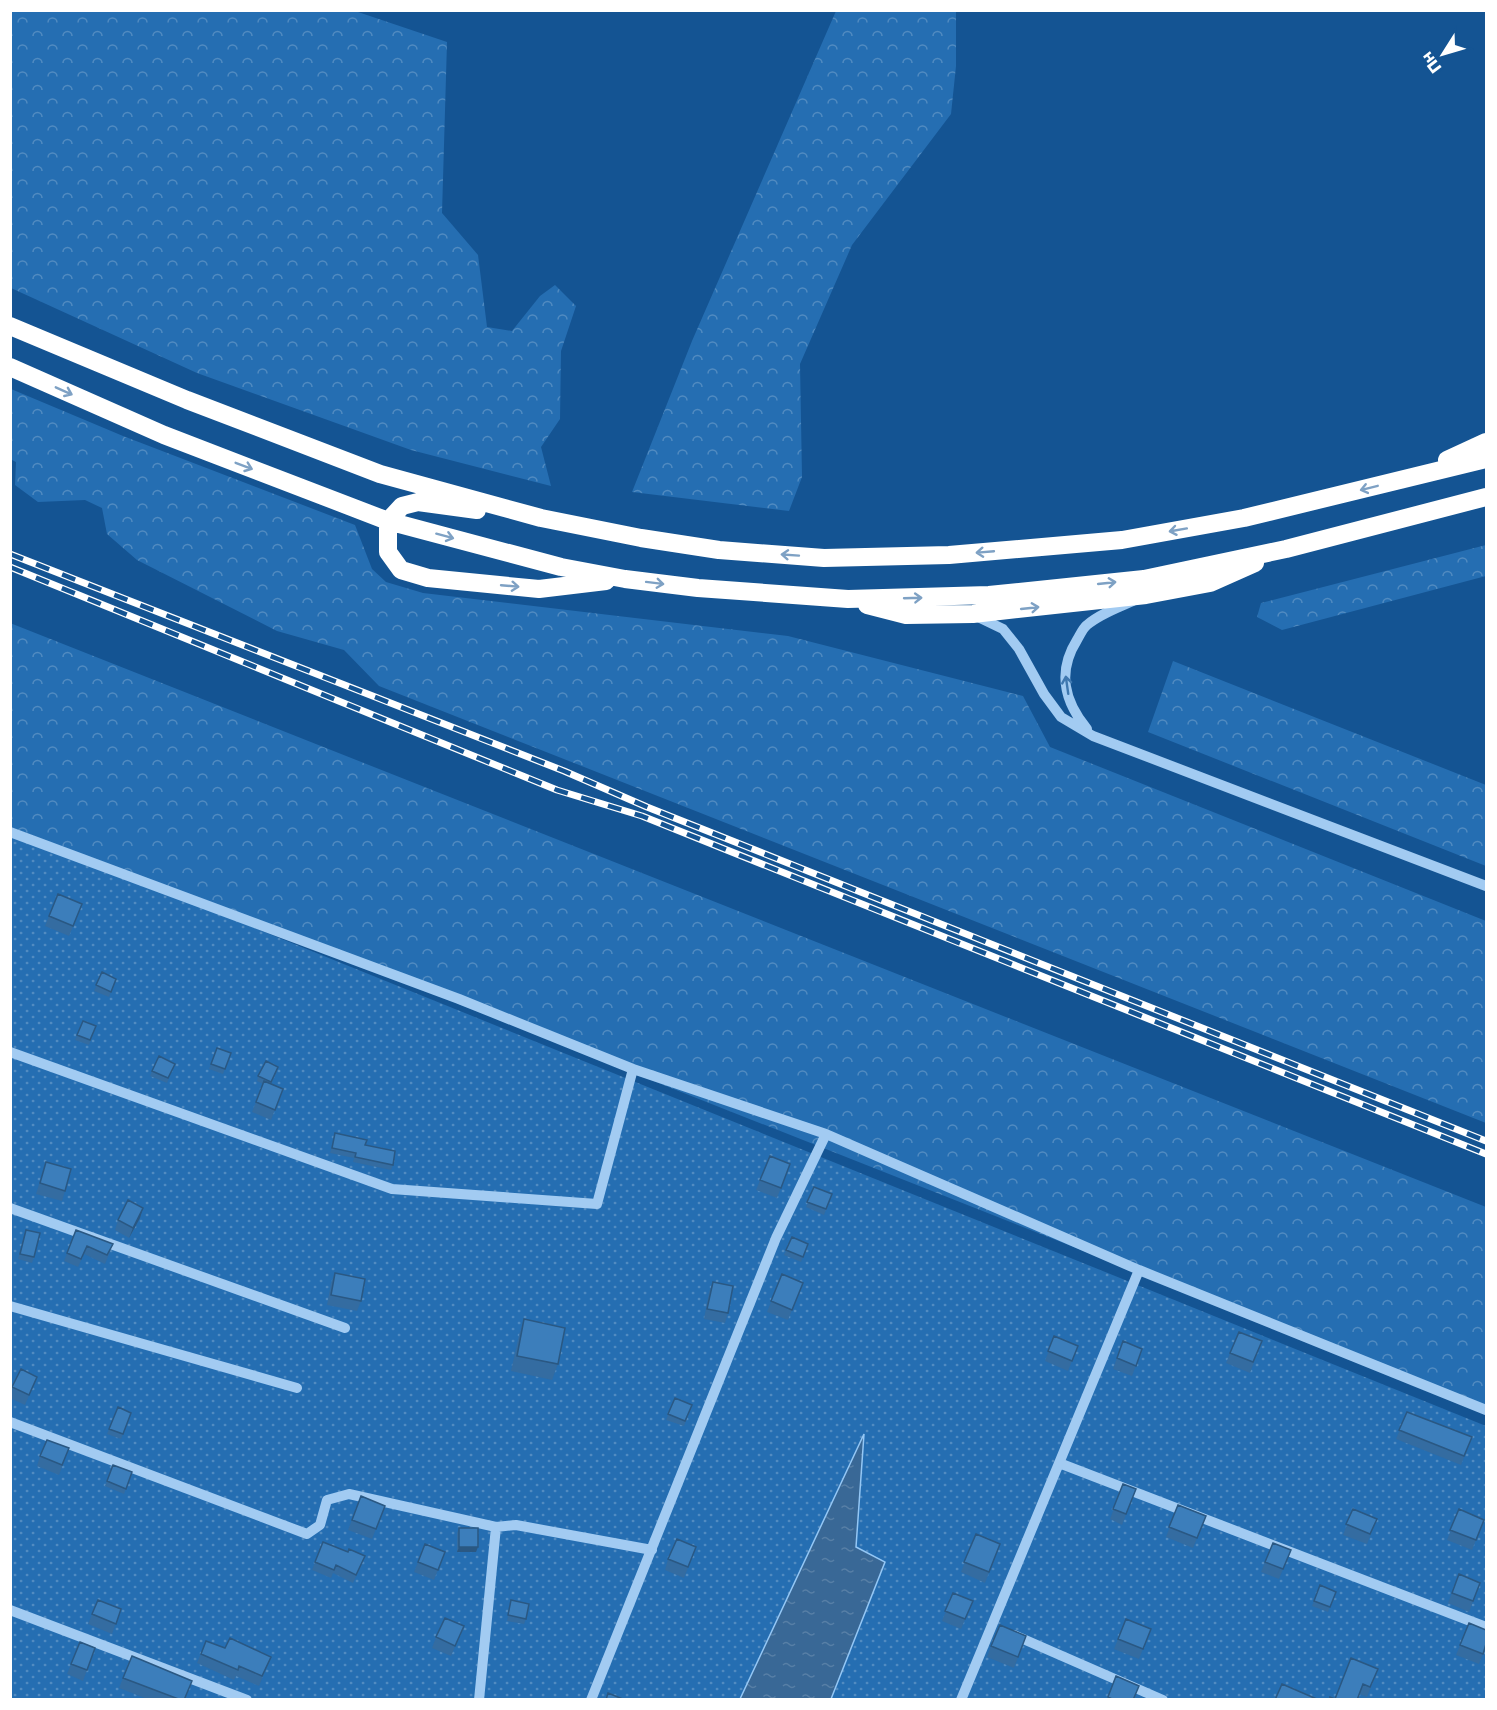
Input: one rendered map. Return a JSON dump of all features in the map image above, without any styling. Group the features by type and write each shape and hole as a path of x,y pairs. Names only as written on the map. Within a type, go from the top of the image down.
{"highway":[{"path":"10,326 187,400 380,474 541,518 640,538 719,550 824,558 949,555 1122,540 1245,518 1486,459"},
{"path":"10,367 164,435 388,521 561,567 625,579 698,588 848,599 989,595 1144,579 1286,549 1486,497"},
{"path":"1411,478 1486,442"},
{"path":"541,518 418,502 402,506 388,521 387,552 401,570 428,578 538,589 625,579"},
{"path":"848,599 906,615 974,614 1146,595 1210,584 1286,549"}],"street":[{"path":"1093,736 1074,712 1067,687 1065,663 1086,626 1102,615 1146,595"},
{"path":"974,614 1003,630 1019,649 1044,694 1062,717 1093,736 1486,886"},
{"path":"10,832 459,999 633,1069 826,1134 1139,1270 1486,1410"},
{"path":"10,1052 392,1189 597,1204 633,1069"},
{"path":"591,1700 776,1238 826,1134"},
{"path":"10,1208 345,1328"},
{"path":"961,1700 1139,1270"},
{"path":"10,1306 297,1388"},
{"path":"10,1422 307,1534 320,1525 327,1500 349,1494 496,1527 516,1525 652,1550"},
{"path":"1059,1463 1486,1627"},
{"path":"479,1700 496,1527"},
{"path":"10,1610 247,1700"},
{"path":"992,1625 1163,1700"}],"green space":[{"path":"11,10 355,11 447,42 442,213 478,255 487,327 512,331 540,296 555,285 576,306 561,351 560,419 541,447 551,486 411,450 197,373 11,288"},
{"path":"836,11 956,11 956,66 951,114 852,245 800,364 802,477 789,511 632,492 692,341"},
{"path":"11,389 123,436 355,525 372,569 386,582 423,593 788,636 1023,696 1050,747 1486,921 1486,1123 379,686 344,650 277,631 137,560 107,534 102,508 85,500 38,502 15,485 16,462 10,459"},
{"path":"1486,545 1486,576 1282,630 1257,617 1261,603"},
{"path":"10,623 1486,1207 1486,1410 11,827"},
{"path":"1173,661 1486,785 1486,866 1148,732"},
{"path":"10,829 1486,1426 1486,1699 11,1699"}],"water":[{"path":"864,1434 856,1547 885,1562 831,1699 740,1699"}],"building":[{"path":"58,894 82,904 73,926 49,916"},
{"path":"102,972 116,979 111,992 96,985"},
{"path":"83,1021 96,1026 90,1040 77,1035"},
{"path":"217,1048 231,1053 225,1069 211,1064"},
{"path":"159,1056 175,1064 168,1078 152,1071"},
{"path":"266,1061 278,1067 271,1082 258,1076"},
{"path":"264,1081 283,1089 275,1110 256,1102"},
{"path":"335,1133 367,1140 365,1145 395,1151 393,1165 355,1157 356,1153 332,1148"},
{"path":"770,1156 790,1164 781,1188 760,1180"},
{"path":"46,1162 71,1169 65,1191 40,1183"},
{"path":"814,1187 832,1194 826,1209 807,1202"},
{"path":"128,1200 143,1208 133,1228 118,1220"},
{"path":"26,1230 40,1233 34,1257 20,1254"},
{"path":"76,1230 113,1244 107,1255 87,1246 81,1259 67,1253"},
{"path":"792,1237 808,1244 803,1257 786,1250"},
{"path":"335,1273 365,1279 361,1301 331,1295"},
{"path":"782,1274 803,1283 792,1310 771,1301"},
{"path":"713,1282 733,1286 728,1313 707,1309"},
{"path":"524,1319 565,1328 558,1364 517,1356"},
{"path":"1239,1332 1262,1341 1253,1362 1230,1353"},
{"path":"1054,1336 1078,1346 1072,1361 1048,1351"},
{"path":"1123,1341 1142,1349 1136,1366 1117,1358"},
{"path":"21,1369 37,1377 29,1395 12,1387"},
{"path":"675,1398 692,1405 685,1421 668,1414"},
{"path":"118,1407 131,1413 123,1434 109,1429"},
{"path":"1407,1412 1472,1437 1464,1456 1399,1430"},
{"path":"47,1440 69,1448 62,1465 40,1456"},
{"path":"113,1465 132,1472 126,1489 107,1481"},
{"path":"1123,1484 1136,1489 1126,1514 1113,1509"},
{"path":"361,1496 385,1506 376,1529 352,1520"},
{"path":"1178,1505 1206,1516 1197,1538 1169,1527"},
{"path":"1353,1509 1377,1519 1370,1534 1346,1524"},
{"path":"1459,1509 1484,1520 1476,1540 1450,1530"},
{"path":"459,1528 478,1528 478,1547 459,1547"},
{"path":"976,1534 1000,1544 989,1572 964,1562"},
{"path":"677,1539 696,1547 688,1567 668,1559"},
{"path":"323,1542 365,1556 356,1575 336,1565 334,1570 315,1562"},
{"path":"1273,1543 1291,1550 1283,1569 1265,1562"},
{"path":"425,1544 445,1552 438,1570 418,1562"},
{"path":"1459,1574 1480,1583 1473,1601 1452,1593"},
{"path":"1320,1585 1336,1592 1330,1607 1314,1601"},
{"path":"953,1593 973,1601 965,1619 945,1611"},
{"path":"98,1600 121,1609 116,1624 92,1614"},
{"path":"511,1600 529,1604 526,1619 508,1615"},
{"path":"445,1618 464,1626 455,1646 436,1637"},
{"path":"1126,1619 1151,1629 1143,1649 1118,1639"},
{"path":"1469,1623 1486,1630 1483,1654 1460,1645"},
{"path":"1000,1625 1026,1636 1018,1657 991,1646"},
{"path":"230,1638 271,1657 262,1676 239,1666 238,1670 201,1654 206,1641 225,1648"},
{"path":"80,1642 95,1648 87,1670 71,1664"},
{"path":"132,1656 192,1681 184,1700 123,1678"},
{"path":"1351,1658 1378,1669 1370,1687 1363,1684 1357,1700 1330,1700 1330,1697 1335,1699"},
{"path":"1116,1676 1139,1686 1133,1700 1114,1700 1108,1697"},
{"path":"1282,1684 1319,1700 1275,1700"},
{"path":"608,1693 625,1700 606,1700"}],"railway":[{"path":"10,554 564,771 647,807 1486,1141"},
{"path":"10,567 557,790 642,816 1486,1154"}]}
